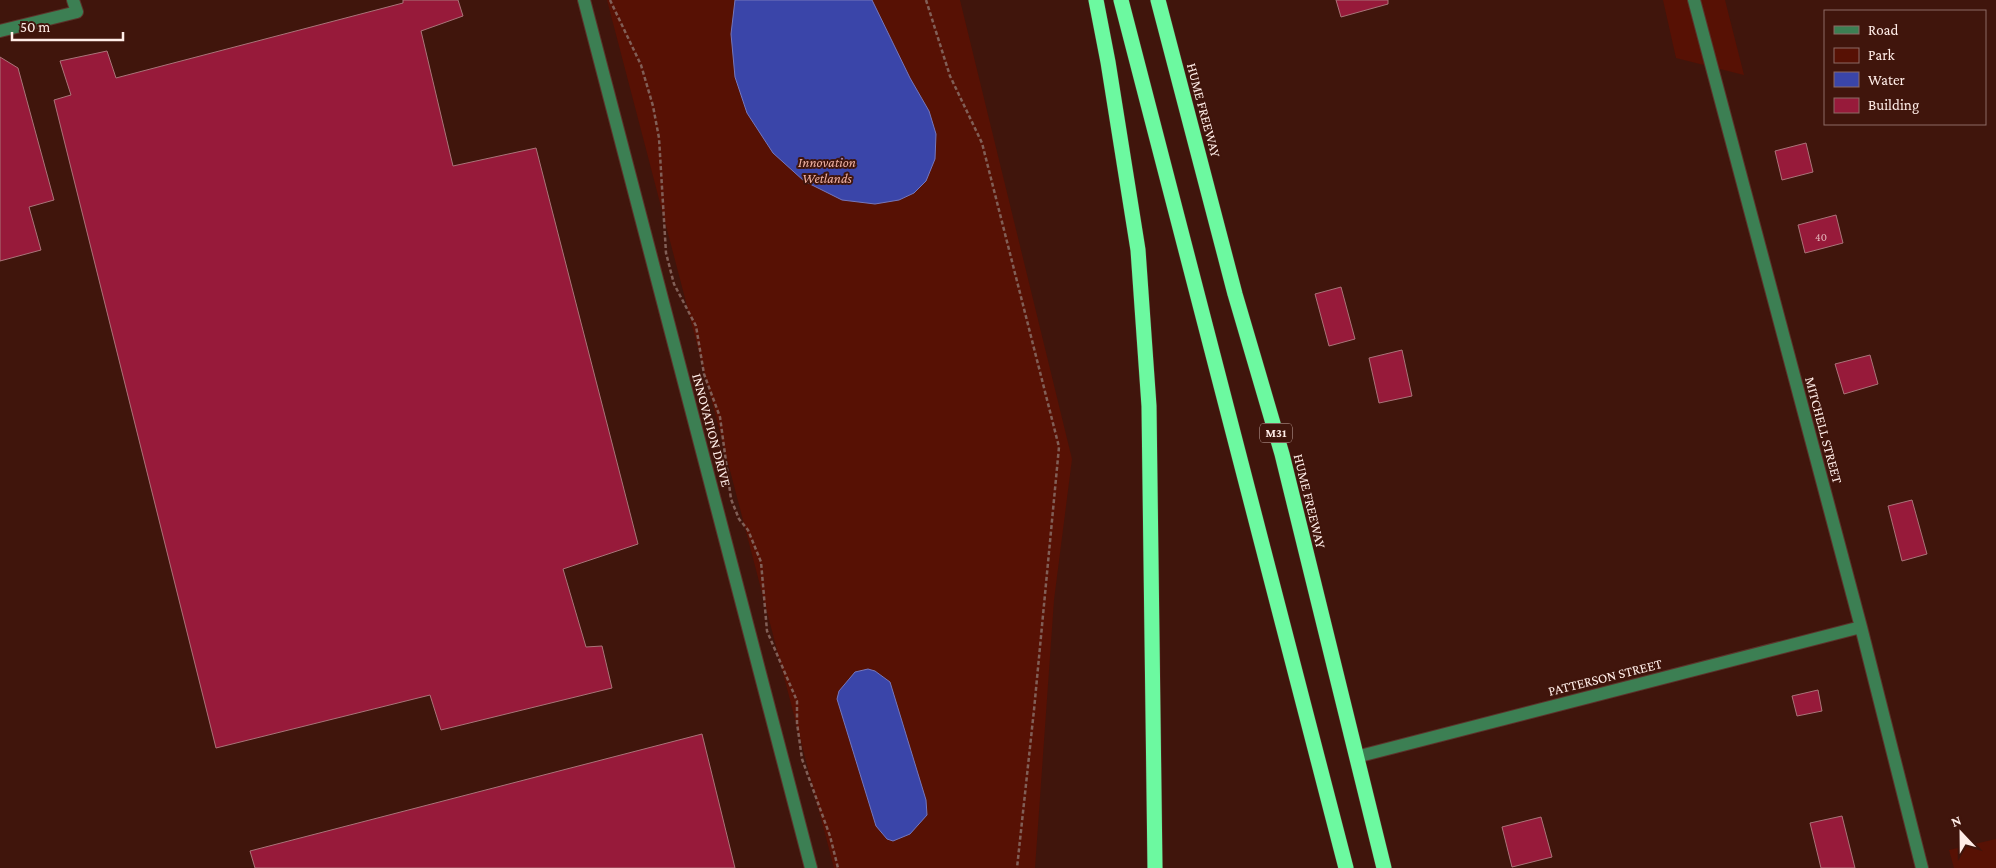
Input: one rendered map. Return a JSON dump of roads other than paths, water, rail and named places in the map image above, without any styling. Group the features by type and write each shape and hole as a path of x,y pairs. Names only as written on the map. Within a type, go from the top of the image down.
{"highway":[{"path":"1096,0 1108,62 1138,250 1150,406 1155,868"},
{"path":"1121,0 1346,868"},
{"name":"HUME FREEWAY","path":"1158,0 1235,294 1282,454 1384,868"}],"street":[{"path":"0,31 77,12 73,0"},
{"name":"INNOVATION DRIVE","path":"584,0 811,868"},
{"name":"MITCHELL STREET","path":"1694,0 1861,627 1922,868"},
{"name":"PATTERSON STREET","path":"1356,757 1861,627"}],"water":[{"path":"735,0 872,0 910,78 929,111 936,134 935,159 926,181 914,193 899,200 875,204 842,200 804,181 773,153 747,113 735,77 731,34"},
{"path":"868,669 875,671 890,682 926,800 927,815 910,834 893,841 887,839 876,826 837,699 839,691 855,672"}],"park label":[{"name":"Innovation Wetlands","path":"827,170"}]}
